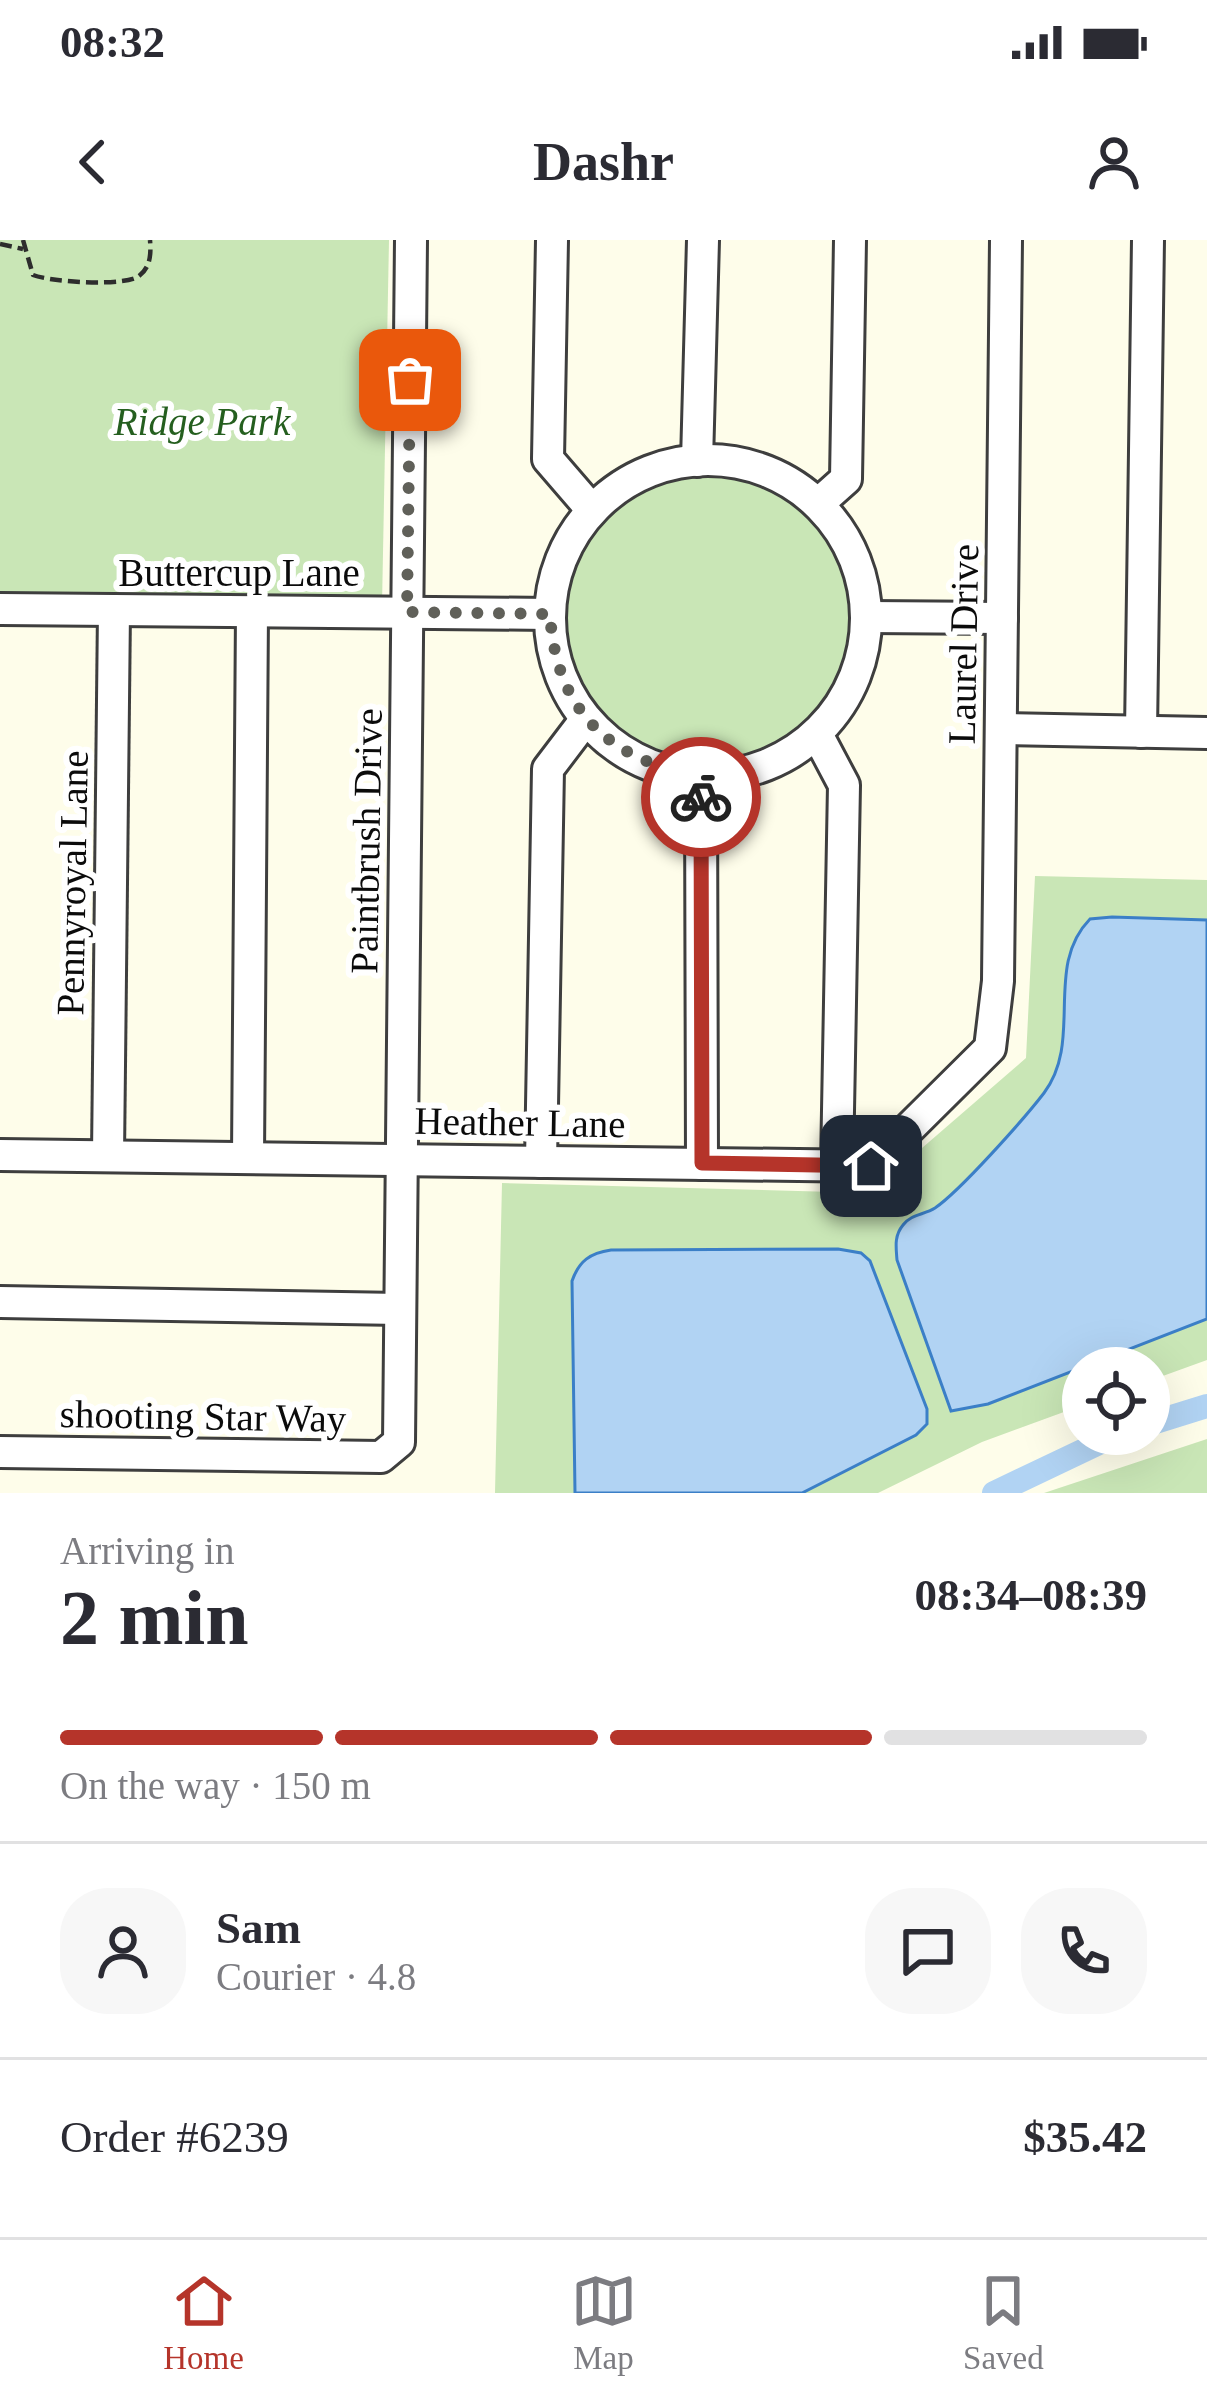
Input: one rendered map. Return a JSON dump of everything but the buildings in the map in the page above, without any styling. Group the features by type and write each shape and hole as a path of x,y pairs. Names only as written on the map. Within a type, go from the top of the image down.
{"street":[{"name":"Paintbrush Drive","path":"399,1442 411,240"},
{"path":"551,240 548,459 592,510"},
{"path":"697,460 703,240"},
{"path":"818,504 846,479 850,240"},
{"name":"Laurel Drive","path":"990,1048 998,981 1006,240"},
{"path":"1142,732 1148,240"},
{"path":"697,460 741,463 782,478 818,504 854,555 868,617 862,660 845,700 817,734 783,759 743,773 701,777 657,769 618,749 586,719 558,670 550,614 562,558 592,510 623,485 658,469 697,460"},
{"name":"Buttercup Lane","path":"0,609 550,614"},
{"name":"Pennyroyal Lane","path":"108,1156 114,610"},
{"path":"248,1158 252,611"},
{"path":"868,617 1002,618"},
{"path":"541,1162 548,769 586,719"},
{"path":"1001,730 1207,733"},
{"path":"817,734 844,785 837,1165"},
{"path":"701,777 702,1163"},
{"name":"Heather Lane","path":"0,1155 871,1166 990,1048"},
{"path":"0,1302 400,1309"},
{"name":"shooting Star Way","path":"0,1452 381,1457 399,1442"}],"path":[{"path":"23,240 29,270 45,280 117,282 139,276 148,266 150,240"},
{"path":"0,244 22,249"}],"green space":[{"name":"Ridge Park","path":"0,240 389,240 382,605 0,598"},
{"path":"706,474 761,485 807,516 838,562 849,617 838,672 807,718 761,749 706,760 651,749 605,718 574,672 563,617 574,562 605,516 651,485"},
{"path":"1035,876 1207,880 1207,1360 1170,1373 1170,1347 1062,1347 1062,1413 982,1442 878,1493 495,1493 502,1183 870,1193 1026,1058"},
{"path":"1207,1439 1207,1493 1044,1493 1170,1455"}],"water":[{"path":"1090,919 1207,920 1207,1319 1135,1347 1062,1347 1062,1375 988,1404 951,1411 897,1260 898,1233 906,1221 935,1208 960,1187 1044,1093 1061,1050 1069,959"},
{"path":"838,1249 861,1253 870,1261 927,1409 927,1424 916,1435 802,1493 575,1493 572,1281 586,1259 611,1250"}],"waterway":[{"path":"1170,1417 1207,1406"},
{"path":"994,1493 1074,1455"}],"way so far":[{"path":"410,380 407,612 550,614 558,670 586,719 618,749 657,769 701,777 701,797"}],"route":[{"path":"701,797 702,1163 871,1166"}]}
